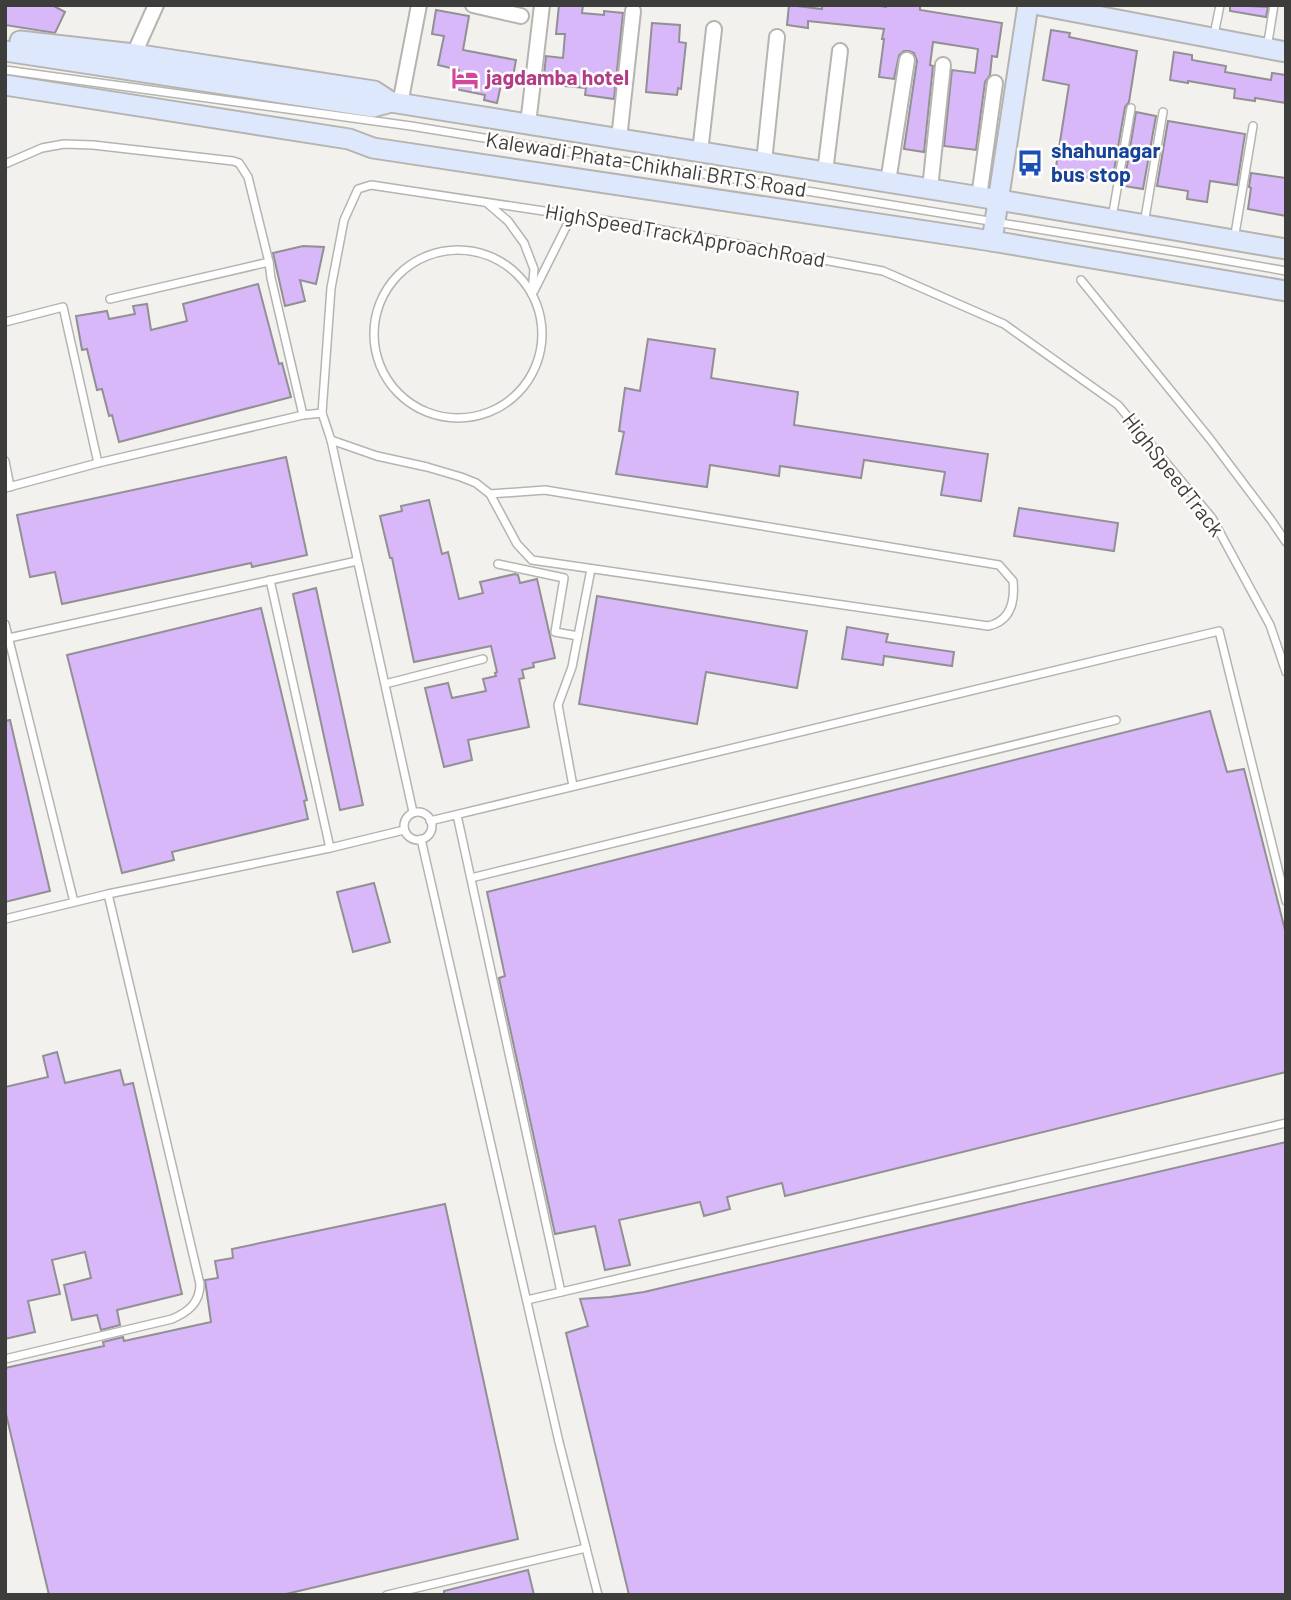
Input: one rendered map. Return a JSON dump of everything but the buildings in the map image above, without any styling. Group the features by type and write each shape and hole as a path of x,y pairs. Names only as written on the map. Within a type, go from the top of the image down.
{"main road":[{"path":"994,232 1028,5"},
{"path":"1039,5 1276,51"},
{"path":"5,39 134,54 374,91 388,104"},
{"path":"5,51 528,124 1286,249"},
{"path":"5,85 349,139 373,148 994,232 1286,291"},
{"path":"5,97 350,152 373,148"}],"street":[{"path":"134,54 156,5"},
{"path":"388,104 419,5"},
{"path":"472,5 521,16"},
{"path":"528,124 542,5"},
{"path":"619,139 633,11"},
{"path":"700,152 714,29"},
{"path":"764,162 777,37"},
{"path":"825,172 841,51"},
{"path":"888,182 907,60"},
{"path":"930,189 943,65"},
{"path":"979,197 995,83"}],"lane":[{"path":"1213,38 1220,5"},
{"path":"1274,5 1276,51"},
{"name":"Kalewadi Phata-Chikhali BRTS Road","path":"5,69 411,126 994,232 1178,252 1286,271"},
{"path":"1112,219 1131,108"},
{"path":"1144,225 1163,112"},
{"path":"1234,240 1253,126"},
{"path":"5,164 42,148 64,144 93,145 239,163 248,177 303,415"},
{"name":"HighSpeedTrackApproachRoad","path":"323,413 331,288 344,220 358,189 371,186 630,224 883,271 1003,324"},
{"path":"486,202 508,221 524,243 534,269 532,294 541,321 541,349 532,374 516,396 493,411 467,419 440,417 415,407 394,390 380,366 373,339 377,310 389,285 409,265 435,252 463,250 491,256 514,272 532,294"},
{"path":"532,294 572,215"},
{"path":"110,299 269,262"},
{"path":"1081,280 1210,439 1286,542"},
{"path":"5,322 63,307 98,463"},
{"name":"HighSpeedTrack","path":"1003,324 1118,405 1212,518 1270,625 1286,672"},
{"path":"5,461 8,488 98,463 303,415 323,413 413,812"},
{"path":"331,440 377,456 427,467 476,483 490,494 517,544 532,560 988,626 998,624 1013,602 1013,581 999,565 545,490 490,494"},
{"path":"9,638 357,561"},
{"path":"498,564 564,578 555,632 578,636"},
{"path":"573,786 558,705 572,667 591,569"},
{"path":"270,580 330,848"},
{"path":"5,624 74,902"},
{"path":"430,821 1219,631 1286,901"},
{"path":"385,684 483,659"},
{"path":"471,878 1116,720"},
{"path":"413,812 426,814 430,821 430,831 421,839 410,837 404,830 404,821 413,812"},
{"path":"457,814 561,1292"},
{"path":"5,919 404,830"},
{"path":"421,839 559,1442 598,1595"},
{"path":"5,1359 172,1320 188,1312 200,1294 200,1284 108,894"},
{"path":"527,1300 1286,1123"},
{"path":"387,1595 586,1548"}],"place":[{"name":"jagdamba hotel","path":"465,78"},
{"name":"shahunagar bus stop","path":"1030,163"}]}
